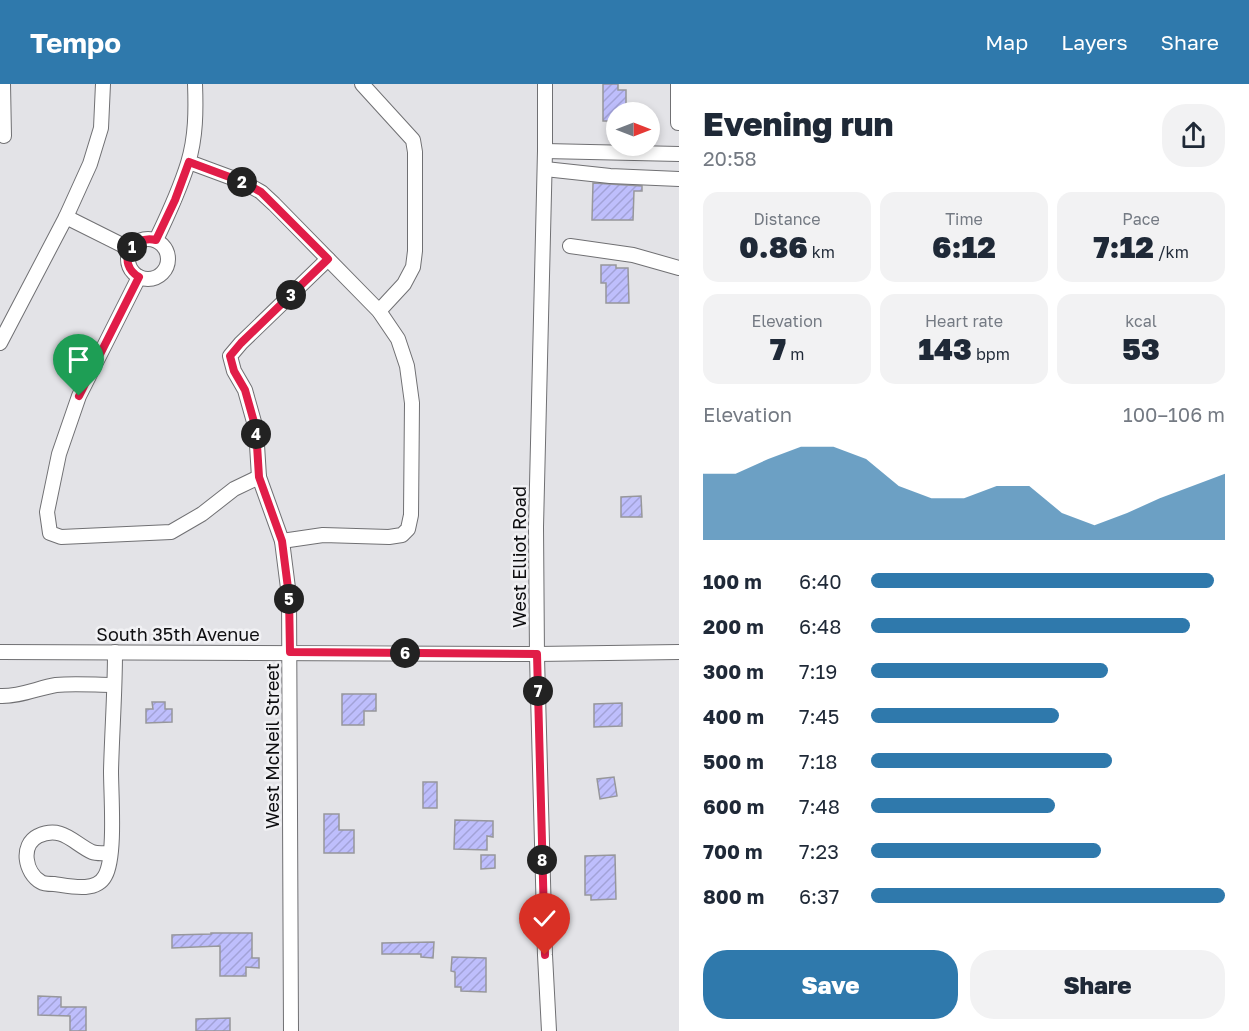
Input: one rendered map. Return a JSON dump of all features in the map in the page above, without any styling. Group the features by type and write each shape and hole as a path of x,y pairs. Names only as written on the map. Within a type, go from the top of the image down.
{"street":[{"path":"3,84 4,135"},
{"path":"0,343 5,323 66,218 90,164 101,128 103,84"},
{"path":"156,240 175,200 189,162 196,113 195,84"},
{"path":"362,84 413,140 415,152 415,251 412,267 404,284 379,311"},
{"name":"West Elliot Road","path":"545,84 536,527 537,654 549,1031"},
{"path":"678,84 678,123"},
{"path":"545,151 679,154"},
{"path":"189,162 243,182 261,192 379,311 398,339 408,366 412,403 411,515 408,529 402,535 388,537 323,535 282,541"},
{"path":"545,169 610,176 679,179"},
{"path":"66,218 130,249"},
{"path":"143,239 156,240 166,249 168,262 166,269 162,274 150,280 139,277 132,272 129,266 130,249 143,239"},
{"path":"570,246 633,255 679,268"},
{"name":"West McNeil Street","path":"291,1031 289,596 282,541 259,477 256,429 245,390 234,371 230,356 328,259"},
{"path":"139,277 79,396 59,454 47,512 50,533 61,537 171,532 202,514 234,489 259,477"},
{"name":"South 35th Avenue","path":"0,652 537,654 679,652"},
{"path":"110,854 93,852 71,838 51,832 33,839 26,855 31,873 41,882 77,887 90,886 99,883 106,876 110,854 112,837 111,774 115,652"},
{"path":"0,696 8,697 41,688 68,684 114,685"}],"building":[{"path":"603,84 618,84 618,90 626,90 626,102 606,102 606,121 603,121"},
{"path":"593,183 642,186 642,191 634,191 633,220 592,220"},
{"path":"601,265 628,268 629,303 606,303 606,283 601,283"},
{"path":"641,496 642,517 621,517 621,497"},
{"path":"342,694 376,694 376,711 364,711 364,725 342,725"},
{"path":"152,702 165,702 165,709 172,709 172,722 146,723 146,709 153,709"},
{"path":"622,703 622,726 594,727 594,704"},
{"path":"614,777 617,796 600,799 597,779"},
{"path":"423,782 437,782 437,808 423,808"},
{"path":"324,814 339,814 339,830 354,830 354,853 324,853"},
{"path":"455,820 493,821 493,837 487,836 487,850 454,849"},
{"path":"481,855 495,855 495,868 481,869"},
{"path":"615,855 616,899 591,900 591,895 585,895 585,856"},
{"path":"252,933 252,958 259,958 259,968 246,967 246,976 220,976 220,946 172,948 172,935"},
{"path":"434,942 433,958 421,957 421,954 382,954 382,943"},
{"path":"452,957 486,958 486,992 461,991 461,987 455,987 455,972 451,971"},
{"path":"38,996 61,997 61,1007 86,1007 86,1031 70,1031 70,1016 38,1015"},
{"path":"230,1018 230,1031 196,1031 196,1019"}],"route":[{"path":"79,396 139,277 132,272 129,266 130,249 143,239 156,240 175,200 189,162 243,182 261,192 328,259 230,356 234,371 245,390 256,429 259,477 282,541 289,596 290,652 537,654 545,955"}]}
